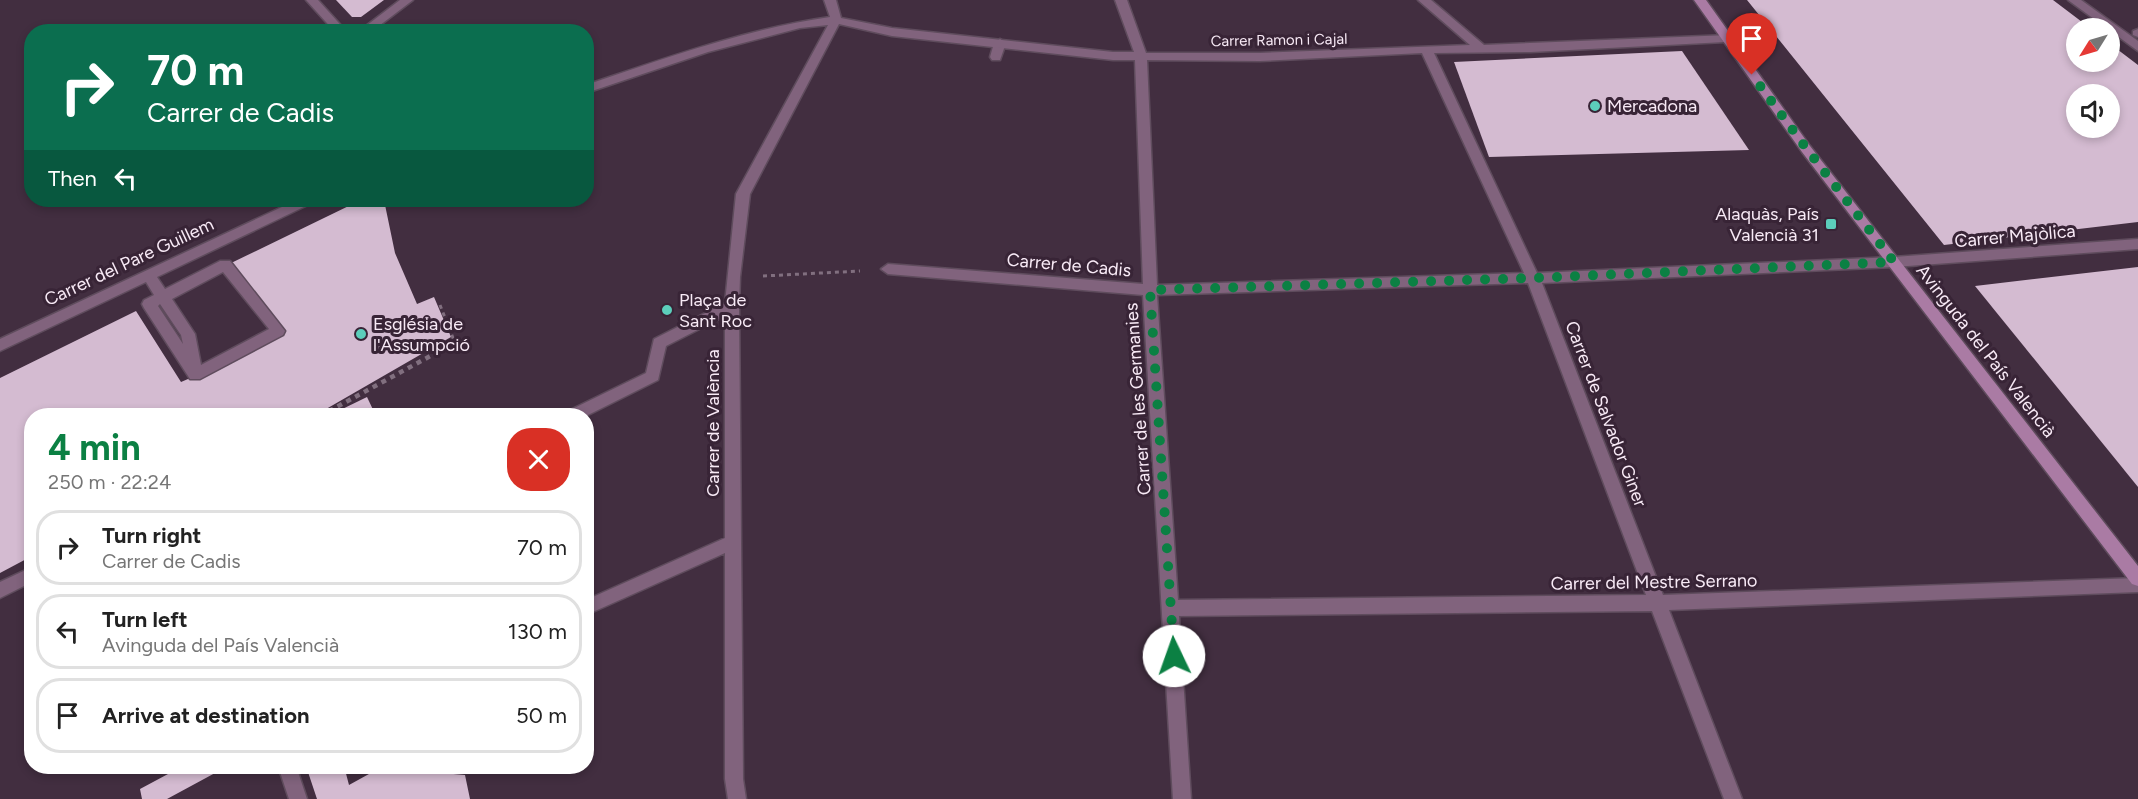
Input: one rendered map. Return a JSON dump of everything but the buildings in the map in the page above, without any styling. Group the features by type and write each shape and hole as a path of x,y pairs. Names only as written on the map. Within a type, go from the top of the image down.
{"street":[{"path":"312,0 334,24"},
{"path":"374,24 407,0"},
{"path":"594,86 704,49 800,25 836,20 830,0"},
{"name":"Carrer de les Germanies","path":"1121,0 1141,56 1150,290 1182,799"},
{"path":"1424,0 1481,48"},
{"name":"Avinguda del País Valencià","path":"1700,0 1725,38 1806,148 2138,579"},
{"path":"2073,0 2138,47"},
{"name":"Carrer Ramon i Cajal","path":"836,20 892,32 1113,56 1260,57 1725,38"},
{"name":"Carrer de València","path":"737,799 734,779 732,306 743,194 836,20"},
{"path":"996,57 1000,44"},
{"name":"Carrer de Salvador Giner","path":"1426,49 1533,278 1732,799"},
{"name":"Carrer del Pare Guillem","path":"0,345 292,207"},
{"name":"Carrer Majòlica","path":"1894,262 2138,244"},
{"name":"Carrer de Cadis","path":"888,269 1150,290 1533,278 1894,262"},
{"path":"148,275 163,298 188,334 195,375 278,331 225,265 163,298"},
{"path":"588,408 653,376 659,343 732,306"},
{"path":"594,604 732,542"},
{"path":"0,590 24,578"},
{"name":"Carrer del Mestre Serrano","path":"1171,608 1657,603 2138,585"},
{"path":"290,774 298,799"}],"path":[{"path":"733,278 888,269"},
{"path":"335,408 455,343 440,305"}],"place":[{"name":"Mercadona","path":"1595,106"},
{"name":"Alaquàs, País Valencià 31","path":"1831,224"},
{"name":"Plaça de Sant Roc","path":"667,310"},
{"name":"Església de l'Assumpció","path":"361,334"}],"route":[{"path":"1174,656 1150,290 1533,278 1894,262 1752,75"}]}
